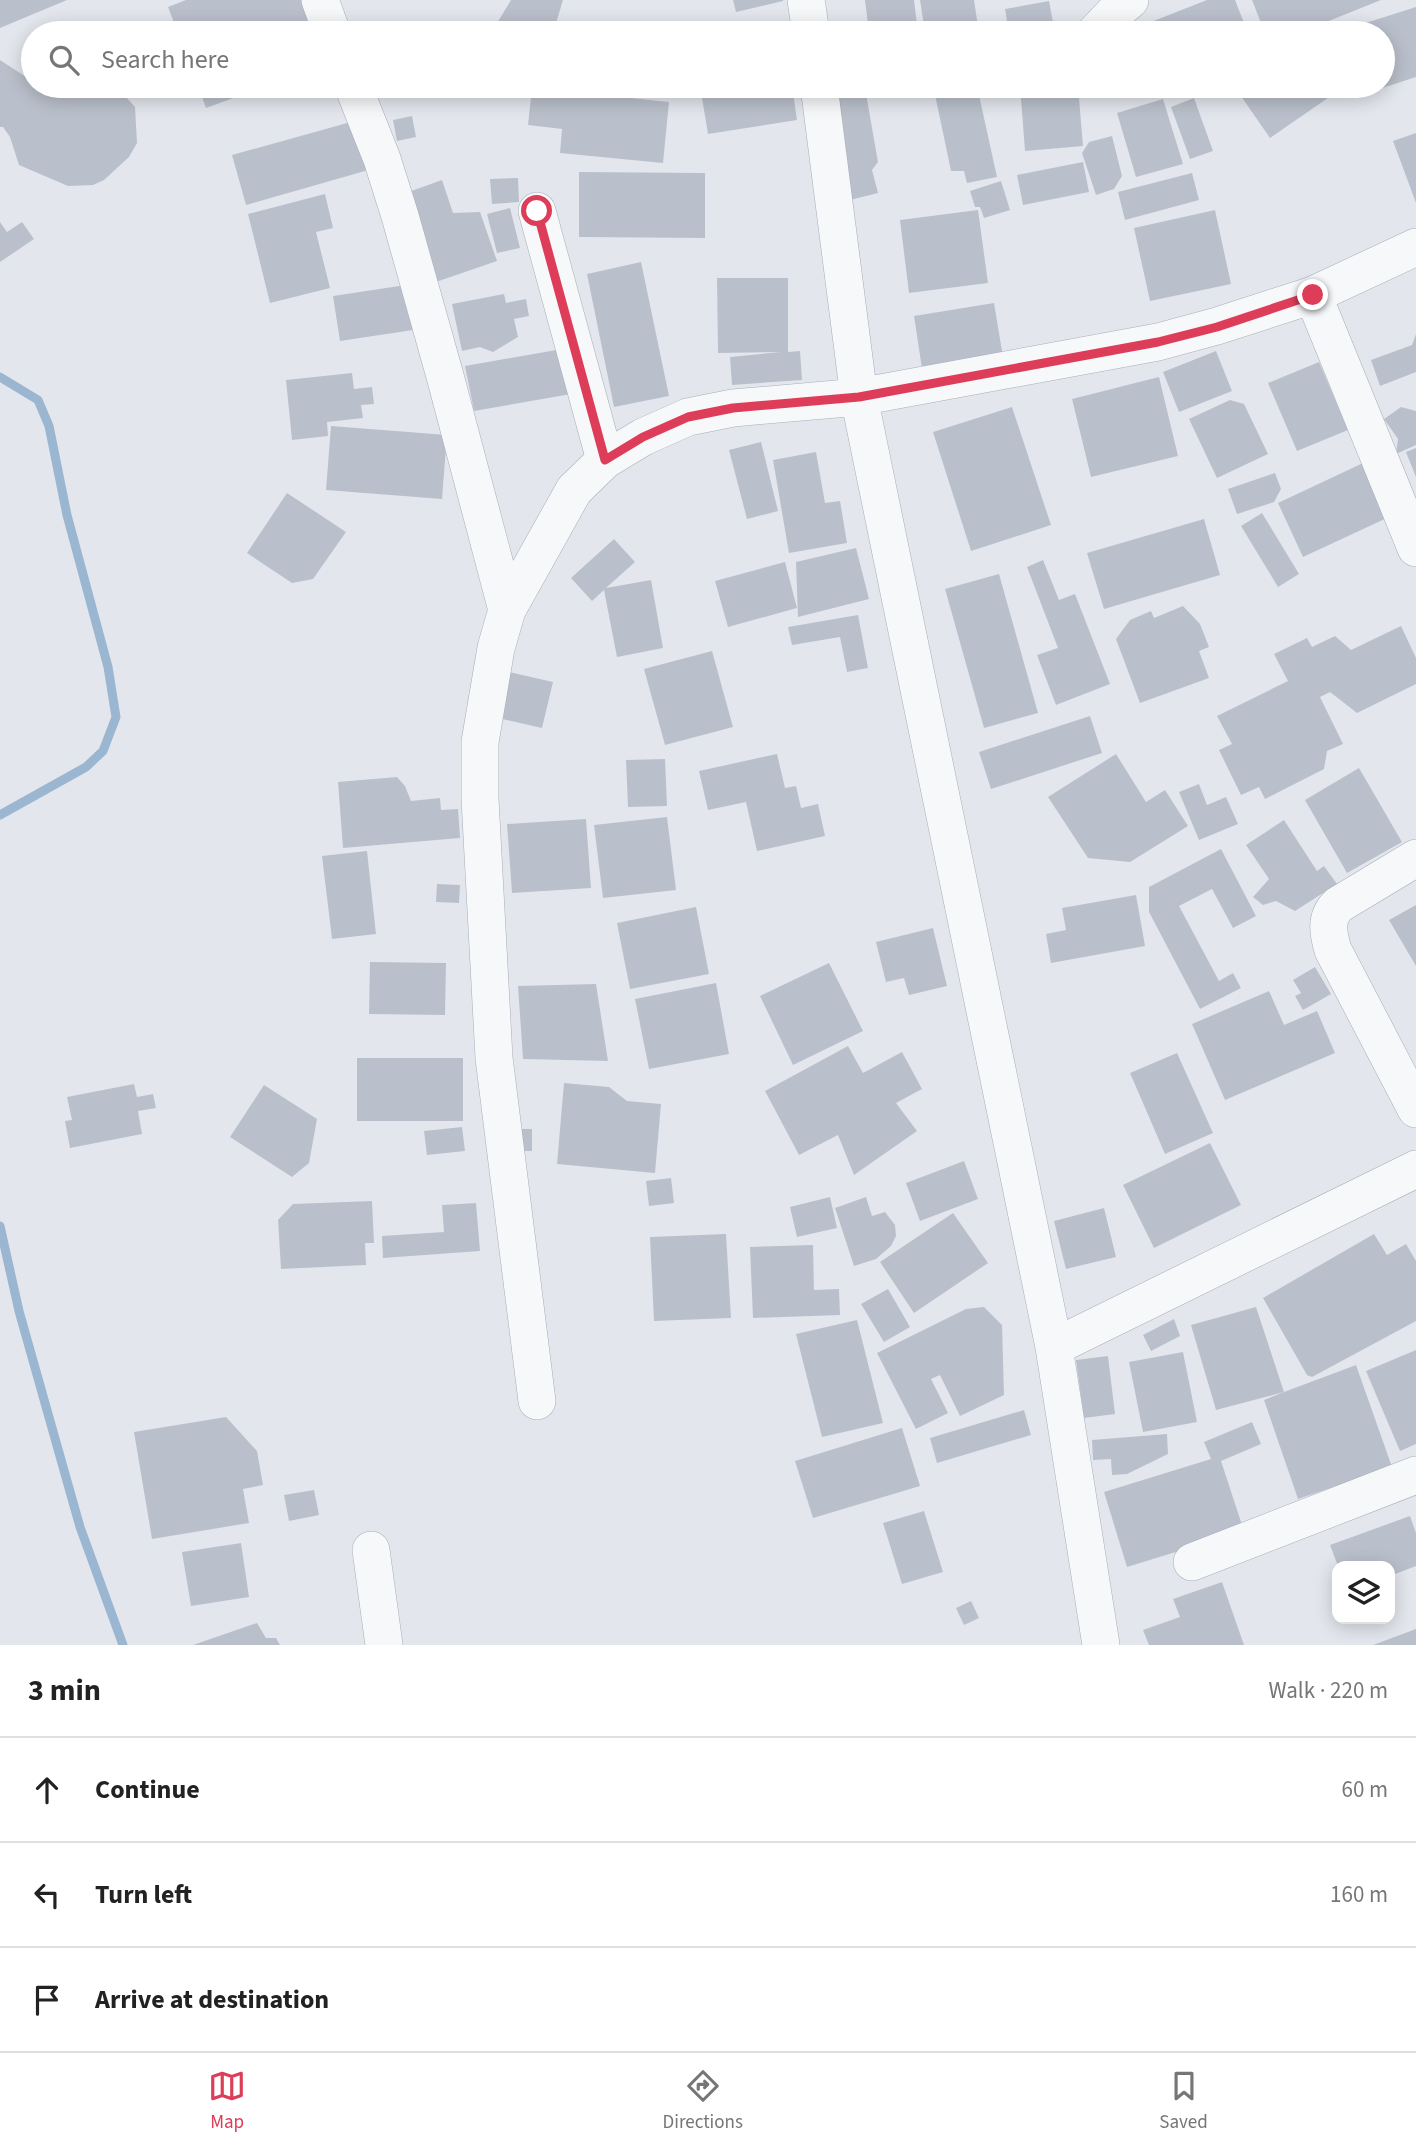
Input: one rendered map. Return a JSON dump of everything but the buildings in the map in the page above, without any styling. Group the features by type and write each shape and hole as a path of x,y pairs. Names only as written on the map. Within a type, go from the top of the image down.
{"street":[{"path":"320,0 328,21"},
{"path":"806,0 809,21"},
{"path":"1106,21 1130,0"},
{"path":"358,98 382,159 400,216 446,376 507,610"},
{"path":"821,98 859,397 1054,1347 1101,1645"},
{"path":"537,211 605,460"},
{"path":"537,1401 494,1058 480,799 480,743 496,648 507,610 574,490 605,460 643,437 688,417 733,408 859,397 1158,342 1217,327 1313,295 1416,247"},
{"path":"1313,295 1416,548"},
{"path":"1416,858 1338,905 1330,912 1327,932 1333,950 1416,1109"},
{"path":"1054,1347 1416,1169"},
{"path":"1192,1562 1416,1475"},
{"path":"371,1550 384,1645"}],"waterway":[{"path":"0,377 38,400 49,426 67,515 108,667 116,717 103,751 86,767 0,815"},
{"path":"0,1226 19,1311 80,1527 123,1645"}],"route":[{"path":"537,211 605,460 643,437 688,417 733,408 859,397 1158,342 1217,327 1313,295"}]}
